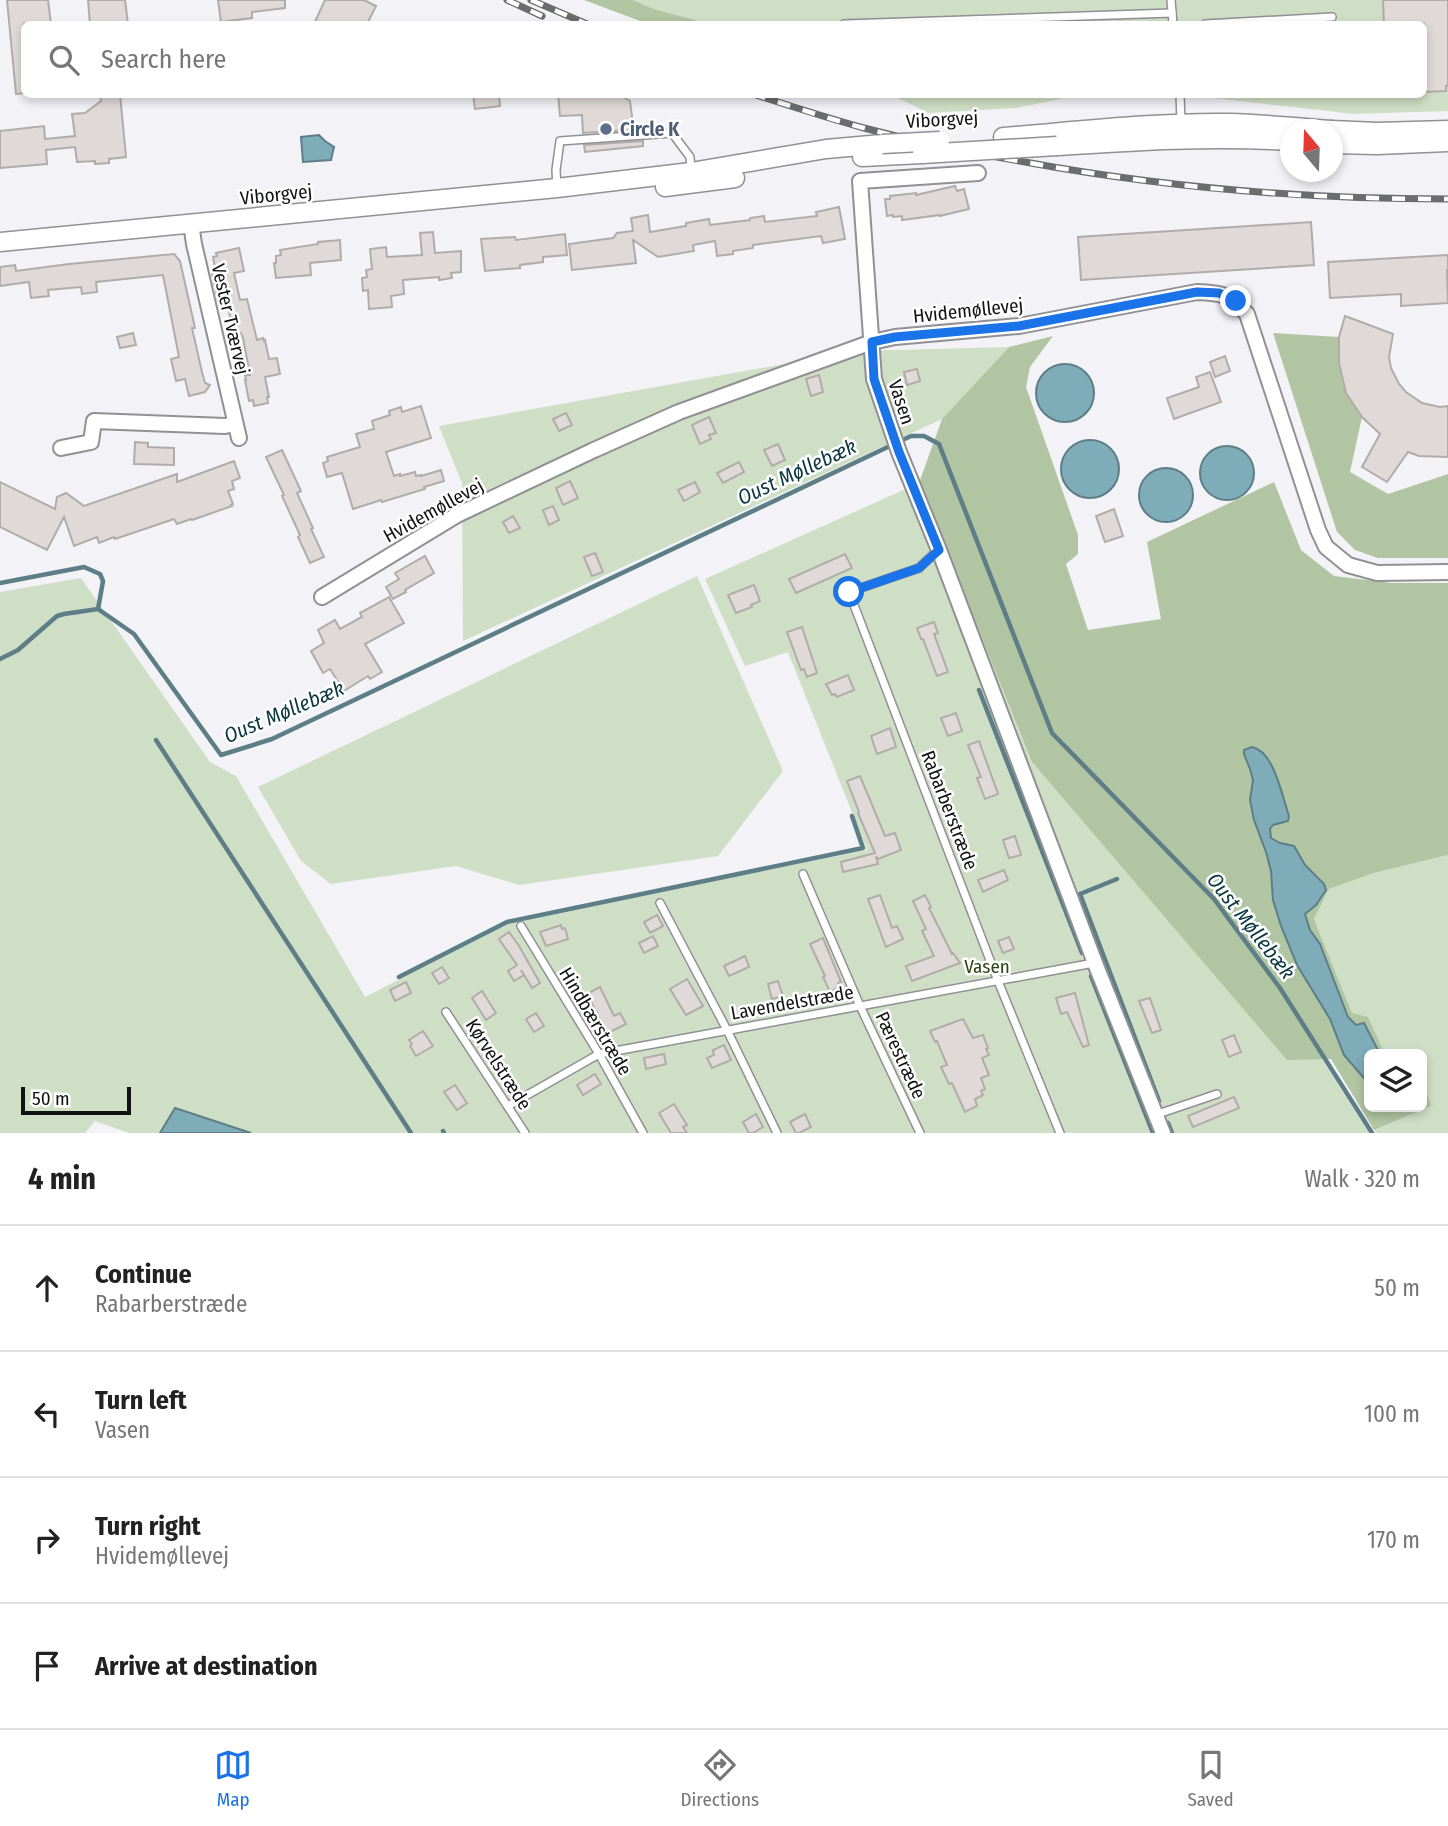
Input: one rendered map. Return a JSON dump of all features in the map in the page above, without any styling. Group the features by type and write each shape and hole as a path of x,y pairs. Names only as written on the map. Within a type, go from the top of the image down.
{"street":[{"name":"Viborgvej","path":"0,242 557,188 692,178 784,156 857,152 922,154 1056,146 1182,132 1229,123 1280,126"},
{"name":"Viborgvej","path":"857,152 882,144 1075,130 1182,132 1280,141"},
{"name":"Viborgvej","path":"1343,130 1448,130"},
{"path":"1343,144 1448,142"},
{"name":"Vasen","path":"857,152 874,379 899,452 1163,1133"},
{"path":"860,180 978,173"},
{"name":"Vester Tværvej","path":"61,448 91,442 94,421 225,426 237,430 191,223"},
{"name":"Hvidemøllevej","path":"322,597 457,515 594,450 679,412 872,342 895,337 1019,326 1197,292 1219,293 1236,301 1247,314 1326,548 1348,565 1377,573 1448,572"}],"lane":[{"path":"1171,0 1173,21"},
{"path":"933,21 1172,13"},
{"path":"1268,21 1332,18"},
{"path":"1180,98 1182,132"},
{"path":"557,188 556,170 560,141 672,134 690,157 692,178"},
{"name":"Rabarberstræde","path":"939,550 919,568 849,592 998,981 1060,1133"},
{"name":"Pærestræde","path":"803,874 860,1006 920,1133"},
{"path":"660,903 727,1030 777,1133"},
{"name":"Hindbærstræde","path":"521,926 599,1054 643,1133"},
{"name":"Lavendelstræde","path":"508,1107 599,1054 1095,962"},
{"name":"Kørvelstræde","path":"446,1012 525,1133"},
{"path":"1155,1115 1217,1094"}],"green space":[{"path":"584,0 633,0 654,9 699,21 640,21"},
{"path":"633,0 1448,0 1448,111 1354,114 1214,98 1427,98 1427,21 699,21 654,9"},
{"path":"897,98 1064,98 1016,108 929,113"},
{"path":"1273,333 1339,337 1339,363 1346,393 1362,417 1350,472 1388,494 1448,474 1448,558 1378,558 1355,550 1337,532"},
{"path":"1053,336 1030,367 1026,387 1078,535 1078,554 1066,564 1088,630 1161,619 1147,542 1274,482 1301,550 1334,576 1391,583 1448,583 1448,855 1374,873 1329,889 1314,919 1352,1013 1368,1017 1383,1049 1364,1049 1364,1112 1417,1112 1374,1130 1331,1059 1287,1060 1032,762 919,483 942,419 1009,347"},
{"path":"1009,347 942,419 463,641 462,483 439,426 856,351"},
{"name":"Vasen","path":"919,483 1032,762 1287,1059 1321,1058 1369,1133 251,1133 175,1108 160,1133 129,1133 95,1121 85,1133 0,1133 0,592 81,578 210,762 236,776 365,997 514,921 867,850 788,652 745,666 705,579"},
{"path":"697,576 783,771 718,856 519,885 456,866 331,884 301,861 258,787"},
{"path":"1448,855 1448,1133 1376,1133 1374,1130 1417,1112 1427,1112 1427,1108 1431,1106 1427,1092 1427,1049 1383,1049 1368,1018 1352,1013 1314,919 1329,889 1374,873"},
{"path":"1427,1092 1431,1106 1427,1108"}],"water":[{"path":"319,135 334,147 331,160 303,162 301,137"},
{"path":"1059,364 1071,364 1086,372 1094,387 1094,399 1086,414 1071,422 1059,422 1044,414 1036,399 1036,387 1044,372"},
{"path":"1084,440 1096,440 1111,448 1119,463 1119,475 1111,490 1096,498 1084,498 1069,490 1061,475 1061,463 1069,448"},
{"path":"1227,446 1246,454 1254,473 1246,492 1227,500 1208,492 1200,473 1208,454"},
{"path":"1166,468 1185,476 1193,495 1185,514 1166,522 1147,514 1139,495 1147,476"},
{"path":"1252,747 1260,750 1272,765 1280,786 1289,816 1288,821 1273,825 1270,829 1271,838 1294,846 1305,865 1324,884 1326,890 1316,905 1305,914 1310,930 1320,944 1348,1017 1356,1025 1364,1023 1377,1049 1364,1049 1364,1078 1344,1055 1330,1019 1297,965 1281,926 1273,900 1271,871 1254,820 1250,800 1253,780 1244,750"},
{"path":"175,1108 251,1133 160,1133"}],"building":[{"path":"7,0 48,0 51,21 21,21 21,93 16,94"},
{"path":"88,0 125,0 128,21 90,21"},
{"path":"218,0 285,0 285,8 252,12 252,18 221,21"},
{"path":"325,0 364,0 376,6 368,21 315,21"},
{"path":"1383,0 1448,0 1446,91 1427,92 1427,21 1384,21"},
{"path":"101,98 120,98 126,157 109,159 109,163 77,162 75,147 46,150 47,164 0,168 0,131 44,126 45,139 75,136 72,114 85,113 101,101"},
{"path":"474,98 499,98 500,106 475,109"},
{"path":"558,98 625,98 630,101 633,124 642,124 642,129 583,133 582,115 560,116"},
{"path":"643,141 643,146 585,152 584,145"},
{"path":"955,186 957,191 964,189 969,209 940,216 902,220 902,216 887,216 885,199 890,199 890,196 916,195"},
{"path":"839,207 845,239 823,243 821,236 753,245 753,248 717,256 715,241 693,245 694,251 658,257 633,240 636,263 572,270 569,244 613,238 617,233 633,231 631,218 648,215 650,232 709,219 710,225 764,216 765,222 817,216 816,212"},
{"path":"1311,222 1314,265 1081,280 1078,237"},
{"path":"433,232 435,253 461,251 461,272 451,273 452,278 439,280 439,277 403,280 404,294 391,296 392,307 369,309 368,290 363,291 362,278 367,277 366,270 372,269 370,249 386,247 387,257 422,255 420,233"},
{"path":"565,234 567,255 543,257 543,262 520,265 520,268 485,271 481,239 515,237 516,240"},
{"path":"340,240 341,260 310,263 311,275 276,278 274,263 276,256 281,255 280,250"},
{"path":"239,248 244,271 234,273 240,300 247,299 257,340 265,340 269,359 277,358 280,374 265,377 268,403 254,406 253,400 249,401 245,380 245,375 250,375 243,338 241,333 234,334 227,304 219,305 212,274 216,273 213,257 217,256 216,253"},
{"path":"174,254 180,261 205,383 210,385 205,392 189,396 185,379 176,381 171,359 179,357 163,275 96,282 97,292 82,294 81,287 48,290 49,296 31,298 29,282 0,286 0,267 15,265 16,271"},
{"path":"1448,255 1448,303 1401,306 1401,294 1330,298 1328,262"},
{"path":"1345,316 1393,334 1389,357 1399,384 1422,403 1448,406 1448,457 1419,456 1408,452 1387,482 1362,467 1380,434 1362,417 1346,393 1339,363 1339,337"},
{"path":"133,333 136,345 120,348 117,337"},
{"path":"1225,356 1230,371 1215,377 1210,362"},
{"path":"917,369 920,381 907,385 904,372"},
{"path":"1210,372 1221,402 1174,419 1167,398 1199,387 1196,377"},
{"path":"819,375 823,392 811,396 806,379"},
{"path":"421,406 431,438 386,452 394,476 415,472 416,476 421,476 441,470 444,481 353,509 342,473 327,477 323,463 328,461 327,457 360,447 356,434 374,429 372,421 390,415 389,411 401,407 402,412"},
{"path":"566,413 572,425 559,431 553,419"},
{"path":"709,417 716,433 709,435 711,439 700,444 692,425"},
{"path":"135,442 148,443 148,447 174,448 174,465 134,464"},
{"path":"778,444 785,460 772,466 764,450"},
{"path":"282,450 301,491 297,493 324,557 310,563 266,457"},
{"path":"234,461 240,478 232,481 234,489 228,491 232,506 192,520 177,524 174,519 115,539 114,537 99,543 97,537 74,546 64,517 47,550 0,527 0,482 55,509 57,497 66,493 84,506 177,474 177,482"},
{"path":"739,462 744,472 723,483 717,473"},
{"path":"570,481 578,498 563,505 556,488"},
{"path":"695,482 700,492 684,501 678,490"},
{"path":"553,506 559,520 549,525 543,510"},
{"path":"1114,509 1123,536 1105,542 1096,516"},
{"path":"513,516 520,528 509,533 503,522"},
{"path":"595,553 603,572 592,576 584,557"},
{"path":"845,554 852,568 796,593 789,579"},
{"path":"425,556 434,573 393,599 386,587 399,579 395,573"},
{"path":"754,585 760,601 736,613 728,595"},
{"path":"389,597 404,623 365,644 382,672 370,679 368,676 344,691 330,669 323,673 311,651 324,643 318,630 335,620 340,629 362,617 360,613"},
{"path":"934,622 938,633 934,634 948,672 937,676 917,628"},
{"path":"802,627 817,673 807,677 804,669 801,670 787,632"},
{"path":"848,675 854,690 837,697 832,695 826,684"},
{"path":"956,713 962,731 948,736 941,718"},
{"path":"890,728 896,747 877,754 871,736"},
{"path":"979,741 998,794 985,799 977,778 981,777 968,745"},
{"path":"860,776 885,836 895,833 901,850 878,859 876,856 878,864 843,872 841,862 875,853 847,781"},
{"path":"1015,836 1021,855 1009,858 1003,840"},
{"path":"1004,870 1008,880 983,892 978,880"},
{"path":"880,895 892,928 897,926 903,939 886,947 868,899"},
{"path":"925,895 952,954 960,963 912,981 906,966 934,956 922,931 926,929 913,901"},
{"path":"657,915 663,926 650,933 644,922"},
{"path":"561,925 562,929 565,928 568,939 546,946 540,932"},
{"path":"509,932 540,983 532,988 521,970 524,975 514,981 508,971 517,965 499,939"},
{"path":"653,936 658,946 644,953 639,943"},
{"path":"1009,937 1014,949 1003,953 998,941"},
{"path":"823,938 841,982 838,983 839,987 830,992 810,944"},
{"path":"745,956 749,967 729,976 724,966"},
{"path":"442,967 449,978 439,984 432,973"},
{"path":"687,979 703,1006 686,1015 670,989"},
{"path":"778,981 783,996 772,999 768,984"},
{"path":"406,982 411,993 395,1001 390,990"},
{"path":"600,987 614,1016 620,1013 626,1024 602,1036 596,1024 601,1021 587,994"},
{"path":"482,991 496,1013 486,1020 472,998"},
{"path":"1075,993 1089,1045 1083,1047 1067,1012 1061,1014 1056,998"},
{"path":"1150,998 1161,1030 1152,1033 1139,1001"},
{"path":"536,1013 544,1026 534,1032 526,1019"},
{"path":"963,1019 973,1038 983,1035 989,1055 982,1058 989,1075 981,1078 985,1089 981,1091 983,1095 975,1099 977,1106 965,1112 952,1083 949,1084 941,1067 947,1065 930,1031"},
{"path":"423,1031 433,1046 416,1056 409,1040"},
{"path":"1234,1035 1241,1052 1229,1057 1222,1040"},
{"path":"724,1045 731,1060 712,1068 707,1058 714,1055 713,1050"},
{"path":"664,1054 666,1064 646,1069 644,1058"},
{"path":"595,1074 601,1084 583,1095 577,1085"},
{"path":"455,1085 467,1103 457,1110 444,1092"},
{"path":"1234,1097 1239,1108 1193,1127 1188,1116"},
{"path":"674,1104 687,1125 683,1127 687,1133 671,1133 659,1113"},
{"path":"756,1114 763,1127 749,1133 743,1122"},
{"path":"805,1114 811,1127 796,1133 790,1122"}],"waterway":[{"name":"Oust Møllebæk","path":"0,583 84,567 100,574 103,581 98,609 134,634 221,755 272,739 911,436 924,436 939,444 1052,733 1214,899 1280,988 1372,1133"},
{"path":"0,659 18,650 57,616 98,609"},
{"path":"979,690 1082,953"},
{"path":"156,740 411,1133"},
{"path":"399,977 507,922 863,848 852,816"},
{"path":"1117,879 1080,894 1159,1101"},
{"path":"1091,976 1153,1133"},
{"path":"1168,1123 1172,1133"}],"railway":[{"path":"507,0 542,16"},
{"path":"531,0 580,21"},
{"path":"766,98 904,138 985,155 1131,179 1288,194 1448,199"}],"place":[{"name":"Circle K","path":"606,129"}],"route":[{"path":"849,592 919,568 939,550 899,452 874,379 872,342 895,337 1019,326 1197,292 1219,293 1236,301"}]}
